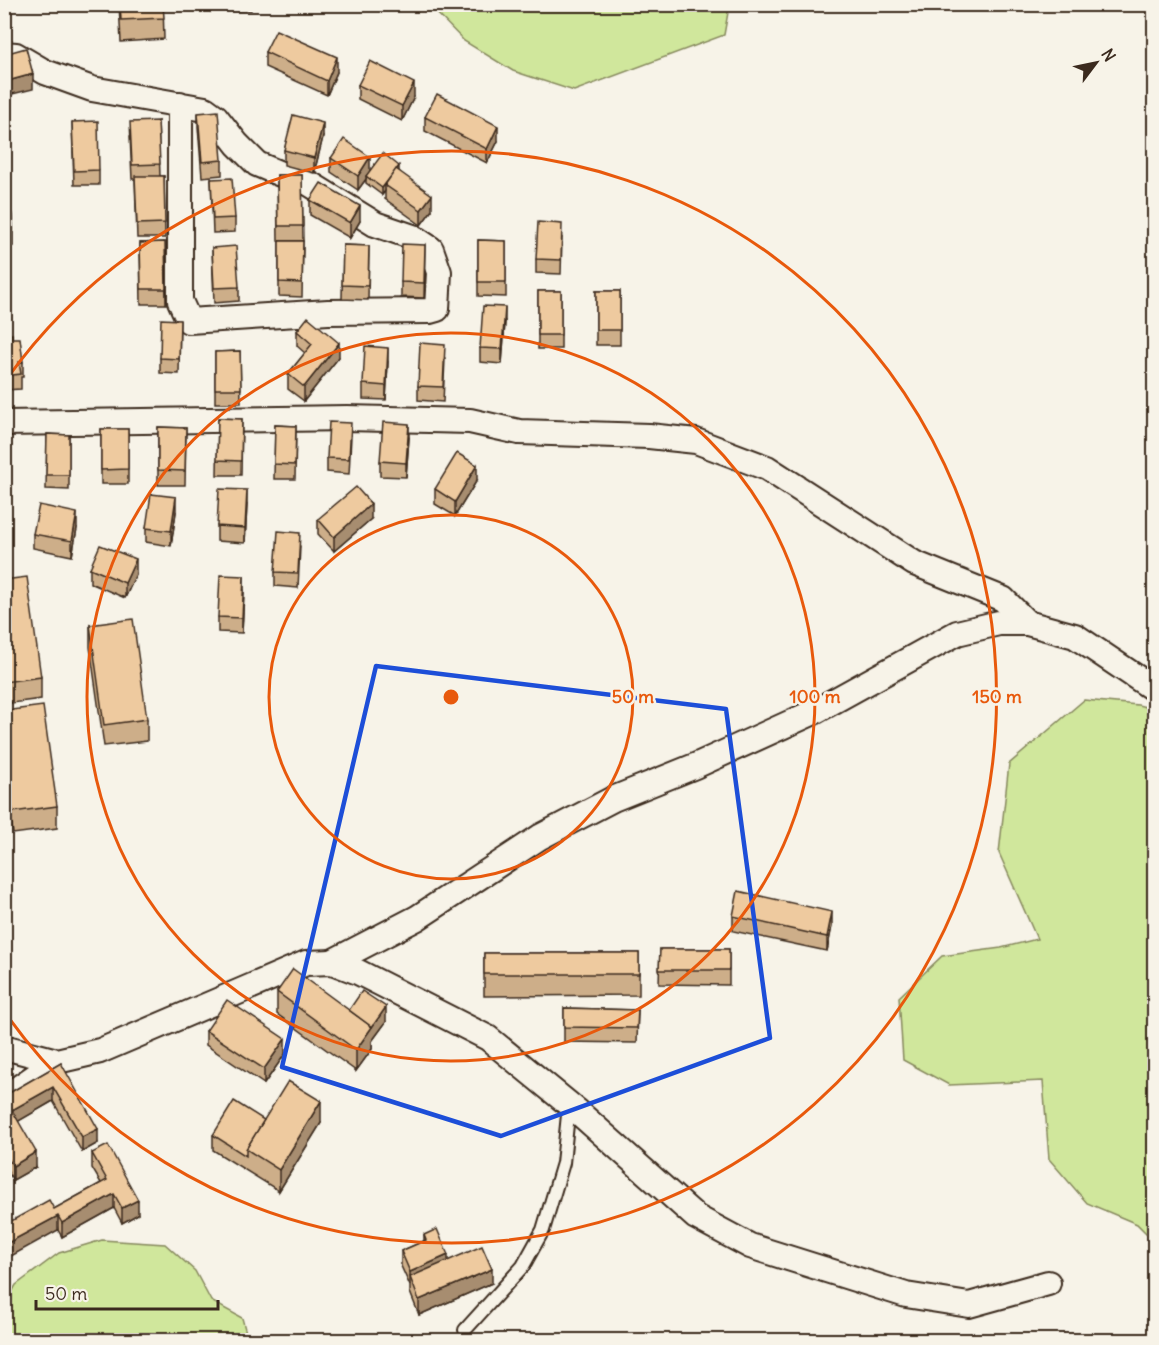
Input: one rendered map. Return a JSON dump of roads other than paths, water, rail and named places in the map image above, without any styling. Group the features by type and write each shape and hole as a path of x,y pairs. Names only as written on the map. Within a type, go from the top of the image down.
{"street":[{"path":"4,54 16,55 45,72 92,89 180,104 205,109 216,117 237,144 257,164 307,182 375,224 413,237 431,249 439,272 438,309 328,312 189,321 180,302 180,104"},
{"path":"4,423 347,418 470,421 519,432 649,436 696,441 767,468 914,563 1003,599 1027,623"},
{"path":"332,962 417,918 540,837 613,799 695,766 814,712 957,633 999,623 1027,623 1075,636 1155,689"},
{"path":"4,1098 57,1061 100,1051 306,963 332,962 358,972 488,1038 696,1216 750,1246 906,1295 969,1305 1048,1283"},
{"path":"4,1047 57,1061"}],"lane":[{"path":"465,1330 523,1266 543,1230 563,1163 569,1105"}]}
